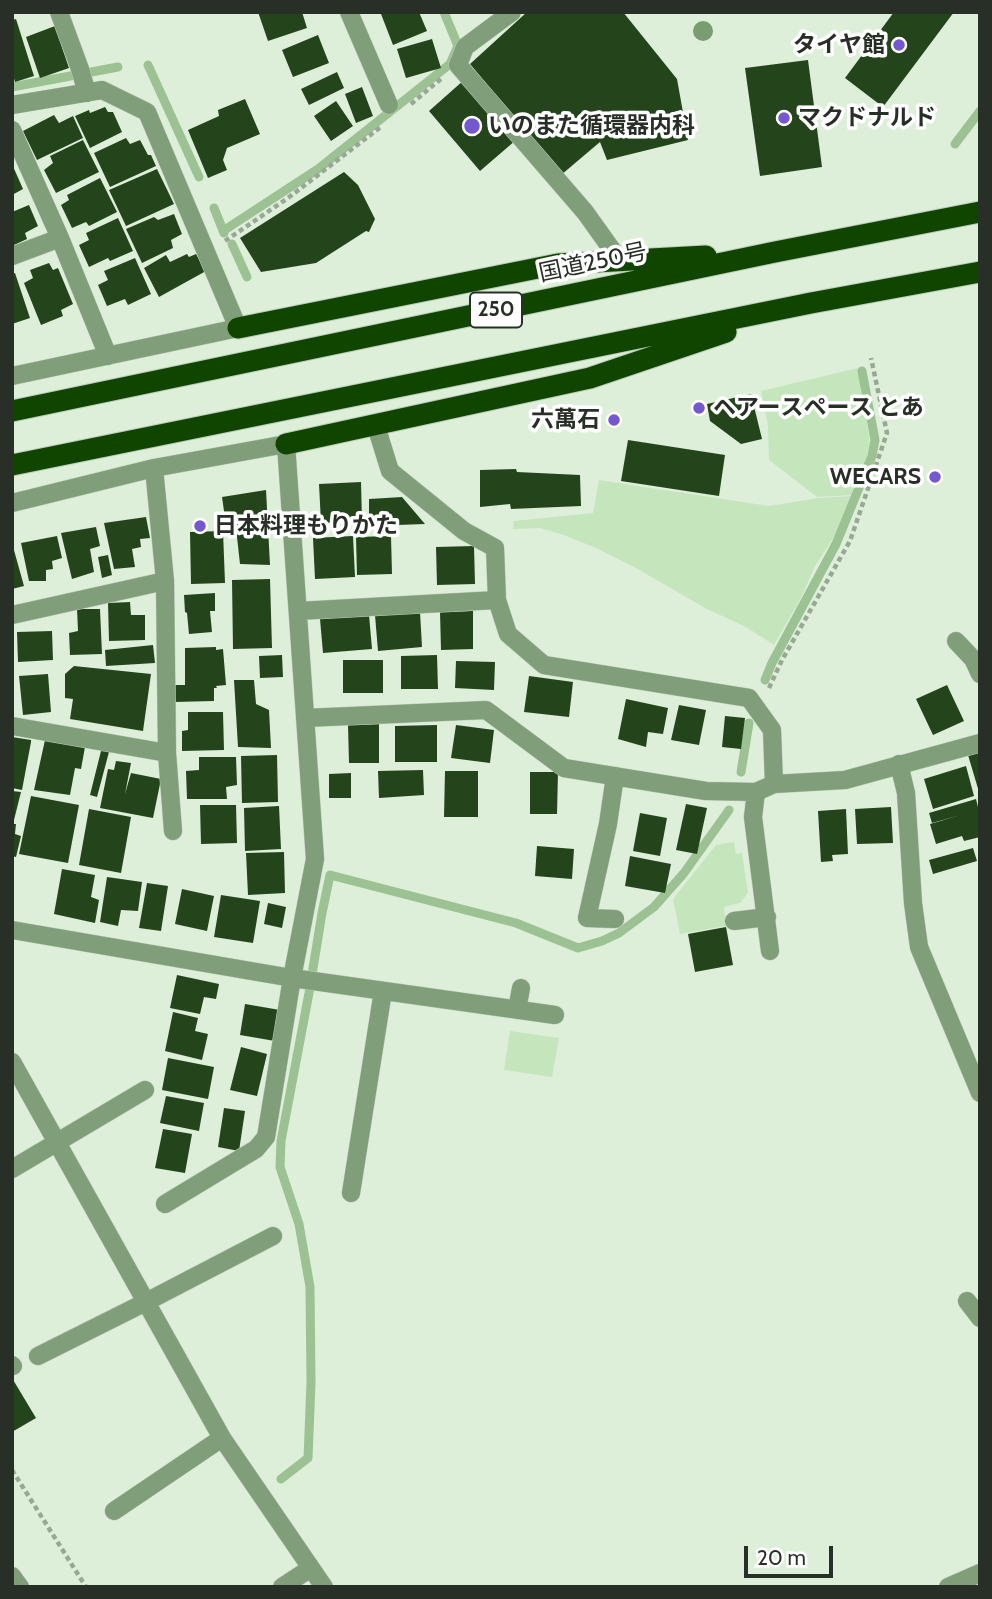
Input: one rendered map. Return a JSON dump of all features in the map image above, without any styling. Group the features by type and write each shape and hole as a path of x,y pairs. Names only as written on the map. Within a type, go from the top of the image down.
{"highway":[{"name":"国道250号","path":"12,411 980,212"},
{"path":"239,328 558,264 775,253"},
{"name":"250","path":"12,465 811,303 980,272"},
{"path":"286,444 590,378 811,303"}],"street":[{"path":"59,12 84,82"},
{"path":"349,12 397,107"},
{"path":"512,12 465,47 458,65 585,212 620,261"},
{"path":"12,105 84,82 147,111 239,328 12,376"},
{"path":"12,130 108,356"},
{"path":"12,256 60,238"},
{"path":"376,426 390,471 464,531 495,548 497,600 508,634 544,665 749,698 772,730 774,784"},
{"path":"12,503 154,468 286,444 315,859 266,1137 256,1149 165,1204"},
{"path":"154,468 165,581 167,753 173,831"},
{"path":"12,615 165,581"},
{"path":"298,611 497,600"},
{"path":"956,641 973,659 980,674"},
{"path":"305,718 486,710 564,768 706,791 756,792 774,784 845,780 980,743"},
{"path":"12,726 167,753"},
{"path":"899,764 906,793 913,903 919,947 980,1093"},
{"path":"615,776 608,824 587,919 615,919"},
{"path":"756,792 753,817 770,951"},
{"path":"734,920 767,917"},
{"path":"12,930 293,978 555,1015"},
{"path":"517,1010 521,988"},
{"path":"351,1193 383,991"},
{"path":"12,1062 222,1438 324,1587"},
{"path":"12,1169 145,1090"},
{"path":"38,1356 273,1236"},
{"path":"967,1301 980,1318"},
{"path":"114,1511 222,1438"},
{"path":"282,1587 311,1568"},
{"path":"947,1587 980,1573"},
{"path":"12,1576 20,1587"}],"path":[{"path":"397,107 458,65"},
{"path":"207,253 288,198 382,126"},
{"path":"759,711 782,660 850,541 887,433 871,358"},
{"path":"12,1470 86,1587"}],"green space":[{"path":"858,368 870,442 866,460 851,495 817,497 769,460 768,426 761,391"},
{"path":"599,480 769,506 851,496 834,537 815,566 801,598 774,645 746,627 707,609 596,548 540,528 513,529 514,521 593,513"},
{"path":"734,842 736,854 742,853 748,893 740,903 724,907 726,926 680,934 673,899 716,845"},
{"path":"510,1031 559,1038 552,1077 504,1070"}],"building":[{"path":"258,12 302,12 307,28 268,41"},
{"path":"419,12 427,31 393,45 381,14"},
{"path":"527,12 623,12 677,79 688,140 607,160 600,142 561,175 470,64"},
{"name":"タイヤ館","path":"894,12 954,12 883,107 845,78"},
{"path":"16,19 34,76 15,82 12,72 12,20"},
{"path":"55,26 69,68 40,78 26,37"},
{"path":"318,35 329,63 293,77 282,50"},
{"path":"432,39 441,68 406,78 397,49"},
{"name":"マクドナルド","path":"808,60 822,167 760,176 745,68"},
{"path":"337,72 344,88 309,105 301,89"},
{"name":"いのまた循環器内科","path":"464,80 516,140 480,171 429,111"},
{"path":"362,87 373,116 356,123 345,94"},
{"path":"245,99 260,134 227,148 223,160 227,170 208,178 188,130 219,116 218,110"},
{"path":"336,101 353,126 331,141 314,116"},
{"path":"105,107 108,112 113,112 122,132 90,148 75,116"},
{"path":"54,115 59,123 73,116 83,138 37,160 23,131"},
{"path":"126,138 130,144 140,140 156,166 110,187 94,153"},
{"path":"83,140 99,172 56,193 44,170 53,163 50,156"},
{"path":"12,164 23,189 12,195"},
{"path":"157,169 174,204 126,226 109,190"},
{"path":"344,172 358,185 375,219 369,232 366,231 316,263 261,272 240,238"},
{"path":"100,178 117,212 89,226 86,222 72,228 61,205 69,200 67,195"},
{"path":"29,205 38,226 25,233 27,239 12,246 12,212"},
{"path":"174,214 182,234 171,240 173,248 142,263 126,229 154,217 158,220"},
{"path":"118,218 133,251 89,267 79,245 89,240 86,233"},
{"path":"187,254 189,257 196,254 206,271 159,297 144,268 166,255 170,262"},
{"path":"135,258 151,294 128,305 125,299 107,306 98,285 108,280 104,271"},
{"path":"49,263 53,270 58,268 73,304 61,310 63,316 41,325 24,283 33,278 30,270"},
{"path":"15,273 30,318 12,324 12,274"},
{"path":"751,394 762,439 741,444 710,421 707,404"},
{"path":"628,440 725,455 719,496 621,481"},
{"path":"516,469 517,472 580,475 581,506 511,509 510,504 480,507 480,470"},
{"path":"361,482 362,521 321,523 319,484"},
{"path":"266,490 270,565 240,564 236,528 226,525 222,497"},
{"path":"402,497 425,524 369,526 369,499"},
{"path":"146,517 150,538 140,539 141,547 132,549 135,567 114,569 104,523"},
{"path":"96,527 100,546 90,549 94,572 72,579 61,533"},
{"path":"223,531 225,583 191,584 190,532"},
{"path":"57,536 62,558 52,561 53,569 46,570 46,581 29,581 21,543"},
{"path":"353,536 355,577 315,579 313,538"},
{"path":"391,536 392,574 357,575 356,537"},
{"path":"12,543 24,586 12,589"},
{"path":"474,546 475,584 437,585 436,547"},
{"path":"108,555 112,575 102,578 98,557"},
{"path":"270,579 272,648 233,649 232,580"},
{"path":"215,593 215,611 210,611 212,632 189,634 184,595"},
{"path":"130,602 131,615 145,615 145,640 109,641 108,603"},
{"path":"77,609 100,609 102,654 70,655 69,633 78,631"},
{"path":"473,611 473,649 441,650 440,612"},
{"path":"420,612 422,647 378,651 375,615"},
{"path":"369,615 372,649 323,653 320,619"},
{"path":"52,631 53,660 18,662 17,632"},
{"path":"153,645 155,663 106,666 105,650"},
{"path":"216,647 216,650 223,649 226,685 214,688 214,701 174,702 174,685 185,685 185,648"},
{"path":"282,655 283,677 260,678 259,656"},
{"path":"437,655 438,689 401,689 401,656"},
{"path":"343,660 383,660 383,693 343,693"},
{"path":"456,661 495,662 494,690 455,688"},
{"path":"74,666 151,674 143,731 70,719 73,699 65,698 65,674"},
{"path":"48,674 51,712 23,715 19,676"},
{"path":"529,676 573,682 569,717 524,712"},
{"path":"234,680 254,680 256,704 269,710 271,748 238,747"},
{"path":"947,685 964,721 933,735 916,699"},
{"path":"626,699 668,708 663,734 648,732 646,747 618,739"},
{"path":"679,705 706,710 699,745 671,740"},
{"path":"188,712 223,712 224,750 182,751 182,731 188,730"},
{"path":"725,716 745,718 741,749 722,747"},
{"path":"379,724 379,763 349,763 348,725"},
{"path":"437,725 437,762 395,762 395,726"},
{"path":"456,725 494,730 490,763 451,758"},
{"path":"12,737 31,740 22,790 12,788"},
{"path":"45,740 85,747 81,769 75,768 70,795 34,790"},
{"path":"101,751 109,752 97,797 90,795"},
{"path":"980,751 980,792 979,792 968,755"},
{"path":"277,755 278,802 242,803 241,756"},
{"path":"199,757 236,757 237,785 226,787 227,799 187,799 186,771 199,770"},
{"path":"116,761 131,763 125,794 131,773 161,779 153,818 100,808 108,769 114,770"},
{"path":"966,766 974,796 933,809 924,779"},
{"path":"423,770 424,795 379,798 378,771"},
{"path":"445,771 478,771 478,817 444,817"},
{"path":"530,772 558,772 557,814 530,814"},
{"path":"351,773 351,798 329,798 329,774"},
{"path":"12,791 21,792 13,824 16,824 15,834 21,836 16,857 12,856"},
{"path":"31,796 79,805 68,863 19,854"},
{"path":"976,799 980,815 980,837 964,841 962,836 936,844 930,824 961,815 932,823 929,813"},
{"path":"686,804 707,808 697,854 676,850"},
{"path":"200,805 236,805 237,843 201,844"},
{"path":"279,806 281,849 245,851 244,808"},
{"path":"891,807 893,843 857,844 855,809"},
{"path":"89,809 131,817 121,873 79,865"},
{"path":"846,809 848,854 832,855 833,861 821,862 818,811"},
{"path":"640,813 667,818 660,856 633,851"},
{"path":"537,846 574,849 572,879 535,876"},
{"path":"973,848 977,861 933,874 929,860"},
{"path":"284,852 285,893 248,895 246,853"},
{"path":"630,856 671,864 665,893 625,886"},
{"path":"62,869 95,875 91,897 99,900 95,923 54,914"},
{"path":"107,877 142,882 138,911 121,910 118,926 100,922"},
{"path":"147,883 168,886 161,931 139,928"},
{"path":"182,889 214,896 207,931 175,924"},
{"path":"221,895 260,901 253,943 214,937"},
{"path":"268,903 286,907 282,928 264,924"},
{"path":"726,927 733,965 695,972 688,934"},
{"path":"177,975 219,984 216,999 204,997 200,1014 170,1008"},
{"path":"245,1004 280,1010 275,1041 240,1035"},
{"path":"173,1012 198,1018 195,1031 208,1034 202,1060 165,1051"},
{"path":"241,1047 267,1054 257,1096 230,1090"},
{"path":"168,1058 214,1067 208,1099 162,1090"},
{"path":"166,1096 204,1103 199,1131 160,1123"},
{"path":"224,1108 245,1111 239,1151 218,1147"},
{"path":"163,1129 192,1134 185,1173 155,1168"},
{"path":"12,1378 36,1418 12,1432"}],"waterway":[{"path":"223,231 318,169 450,64 458,46 444,12"},
{"path":"148,65 199,177"},
{"path":"12,87 118,67"},
{"path":"955,144 980,111"},
{"path":"214,208 224,233"},
{"path":"232,244 247,277"},
{"path":"765,680 836,544 872,456 875,440 862,371"},
{"path":"741,772 749,723"},
{"path":"281,1479 308,1458 311,1383 310,1287 299,1224 280,1167 281,1141 330,875 516,923 578,948 619,933 654,907 684,873 729,810"}],"place":[{"name":"タイヤ館","path":"899,45"},
{"name":"マクドナルド","path":"784,118"},
{"name":"いのまた循環器内科","path":"472,126"},
{"name":"ヘアースペース とあ","path":"699,408"},
{"name":"六萬石","path":"614,420"},
{"name":"WECARS","path":"935,477"},
{"name":"日本料理もりかた","path":"200,526"}]}
